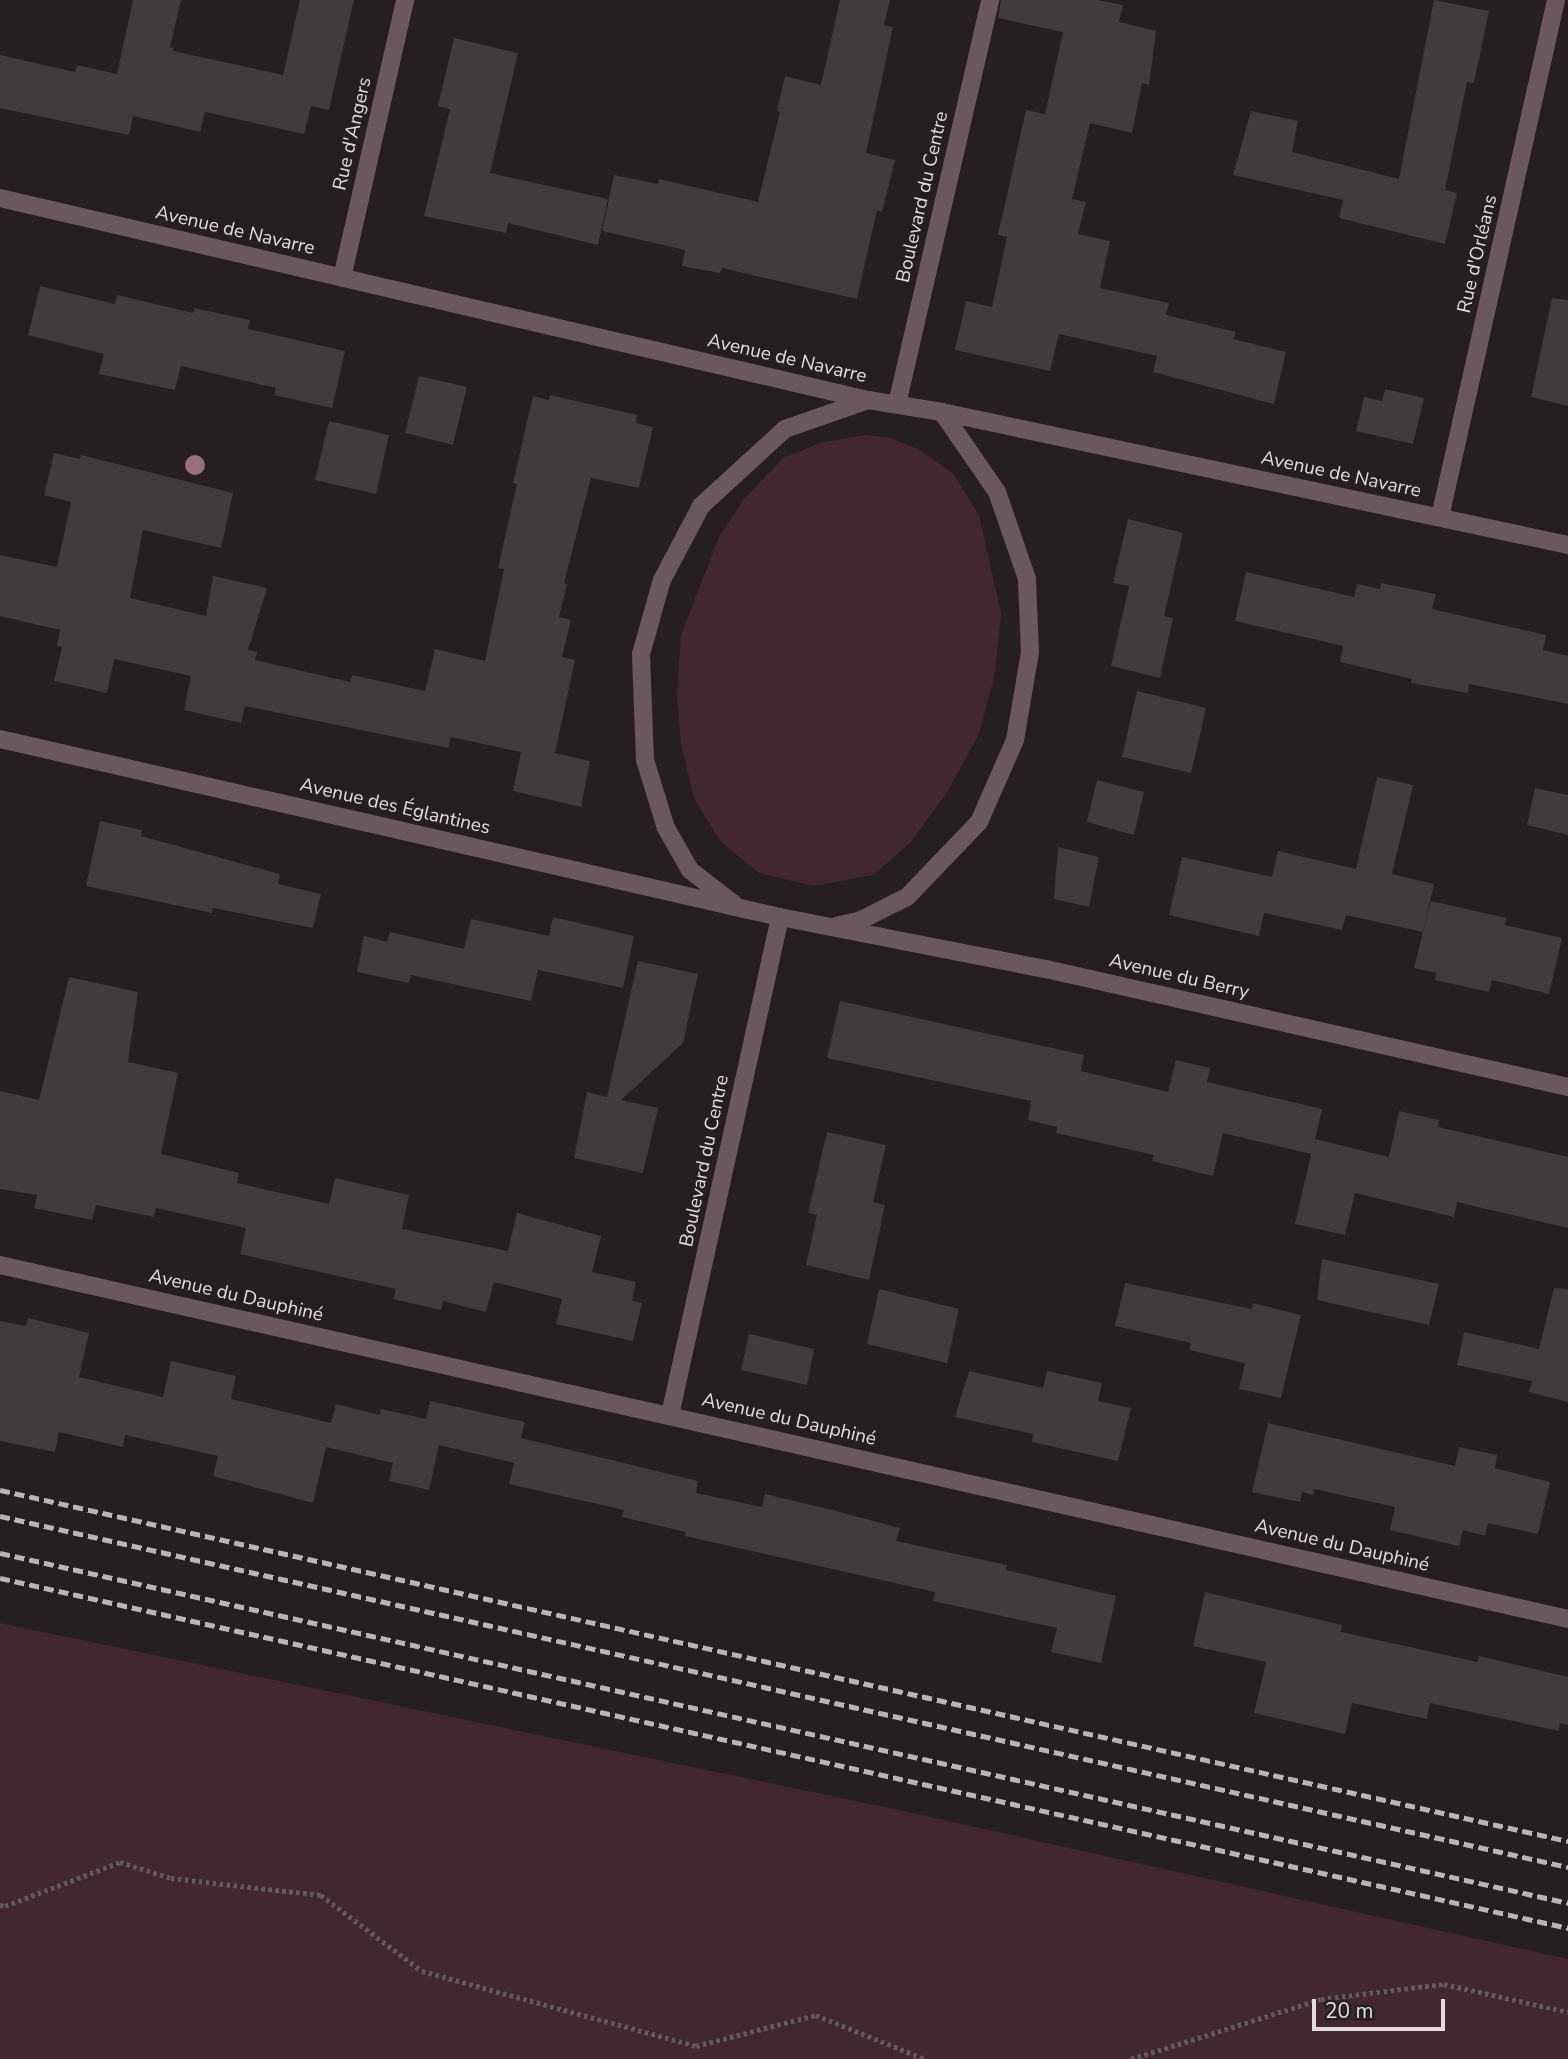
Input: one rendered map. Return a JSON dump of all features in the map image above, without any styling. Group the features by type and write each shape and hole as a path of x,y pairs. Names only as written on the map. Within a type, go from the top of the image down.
{"street":[{"name":"Rue d'Angers","path":"342,278 405,0"},
{"name":"Boulevard du Centre","path":"897,404 990,0"},
{"name":"Rue d'Orléans","path":"1440,517 1556,0"},
{"name":"Avenue de Navarre","path":"0,198 868,400 942,412 1568,545"},
{"path":"740,908 690,870 666,828 645,760 641,654 662,580 701,506 785,429 868,400"},
{"path":"829,928 861,920 907,897 979,822 1015,740 1030,652 1027,579 997,492 942,412"},
{"name":"Avenue des Églantines","path":"0,739 780,917"},
{"name":"Boulevard du Centre","path":"670,1415 780,917"},
{"name":"Avenue du Berry","path":"780,917 1046,969 1568,1087"},
{"name":"Avenue du Dauphiné","path":"0,1265 1568,1619"}],"path":[{"path":"0,1905 5,1906 120,1861 172,1878 321,1895 422,1971 696,2046 816,2015 925,2059"},
{"path":"1131,2059 1321,1998 1444,1984 1568,2012"}],"shaded area":[{"path":"865,435 890,438 918,449 953,473 979,515 1001,613 995,674 979,734 948,791 910,843 873,875 814,886 759,873 720,841 694,798 681,744 677,695 681,635 719,537 744,499 783,458 820,443"},
{"path":"0,1623 894,1809 1568,1959 1568,2059 0,2059"}],"building":[{"path":"133,0 181,0 170,47 174,48 173,51 283,75 300,0 354,0 329,110 311,106 304,134 205,112 200,132 133,116 129,135 0,108 0,55 75,72 77,65 117,74"},
{"path":"840,0 890,0 884,25 893,27 866,153 895,160 882,212 877,210 857,299 722,268 720,273 682,266 685,250 602,231 614,175 658,184 659,179 758,202 780,112 777,111 785,76 821,85"},
{"path":"1001,0 1098,0 1123,5 1119,22 1156,31 1149,85 1142,83 1132,133 1090,123 1072,199 1086,202 1078,234 1110,241 1100,288 1169,303 1166,315 1236,332 1233,339 1286,352 1274,404 1153,372 1157,356 1059,334 1050,371 955,350 966,301 992,307 1007,237 998,235 1026,110 1045,114 1063,32 998,18"},
{"path":"1434,0 1489,11 1474,83 1467,82 1445,190 1457,193 1445,244 1339,218 1343,200 1233,175 1251,111 1298,121 1292,152 1399,179"},
{"path":"454,38 518,53 490,173 608,199 598,245 508,223 506,233 424,216 450,109 438,106"},
{"path":"40,286 115,304 117,295 193,313 194,308 250,320 248,329 345,351 332,408 274,395 276,388 181,366 175,390 99,374 104,354 28,335"},
{"path":"1552,298 1568,300 1568,406 1531,397"},
{"path":"419,376 467,387 453,445 405,433"},
{"path":"1385,389 1424,398 1413,444 1356,431 1364,397 1382,401"},
{"path":"550,395 637,415 636,423 653,427 639,488 591,478 564,583 567,584 559,617 571,620 562,657 575,660 555,753 590,761 581,807 513,791 521,752 451,737 448,748 245,706 241,723 184,710 191,676 114,659 107,693 54,681 62,647 57,646 60,630 0,616 0,555 57,567 71,502 44,495 54,453 80,459 81,455 233,493 221,548 143,530 130,598 206,616 213,576 267,588 248,650 257,652 255,660 350,682 352,675 425,691 435,649 485,661 504,569 498,568 517,484 513,483 533,396 549,400"},
{"path":"329,421 389,435 376,494 315,480"},
{"path":"1128,519 1183,533 1164,616 1173,618 1160,678 1111,666 1129,586 1113,583"},
{"path":"1246,572 1354,597 1357,584 1380,589 1381,583 1436,594 1432,609 1546,635 1543,650 1568,656 1568,704 1469,684 1468,693 1411,683 1412,679 1340,662 1343,646 1235,621"},
{"path":"1137,691 1206,708 1191,773 1122,757"},
{"path":"1377,777 1413,785 1392,874 1434,884 1423,932 1346,915 1342,930 1264,913 1259,936 1169,915 1182,857 1272,877 1278,851 1356,869"},
{"path":"1097,780 1144,792 1134,835 1087,822"},
{"path":"1535,788 1568,795 1568,835 1527,825"},
{"path":"100,821 142,830 141,836 280,874 278,884 321,894 313,928 213,908 212,913 86,886"},
{"path":"1058,847 1099,857 1089,907 1054,899"},
{"path":"1431,901 1506,918 1505,925 1562,938 1549,994 1492,980 1489,992 1435,980 1436,973 1414,968"},
{"path":"553,917 634,936 623,988 538,970 531,1001 411,975 409,983 357,972 364,936 387,942 390,932 464,949 471,919 549,936"},
{"path":"638,961 698,974 683,1043 621,1100 658,1108 643,1173 574,1158 587,1092 607,1097"},
{"path":"69,977 138,992 128,1062 178,1073 161,1154 239,1173 237,1183 329,1204 335,1178 409,1195 402,1229 508,1251 517,1213 601,1236 592,1272 636,1282 632,1301 642,1303 633,1341 556,1324 562,1299 494,1282 486,1312 443,1301 441,1310 393,1299 396,1289 240,1254 246,1228 156,1208 154,1217 96,1205 92,1220 34,1208 37,1195 0,1189 0,1091 39,1100"},
{"path":"840,1001 1084,1055 1081,1071 1168,1092 1176,1060 1210,1068 1207,1082 1322,1109 1315,1139 1389,1157 1399,1111 1439,1120 1438,1127 1568,1157 1568,1228 1457,1202 1454,1217 1355,1193 1345,1235 1295,1224 1311,1154 1223,1133 1213,1176 1152,1161 1154,1155 1056,1133 1057,1127 1028,1120 1031,1101 827,1058"},
{"path":"827,1132 886,1145 873,1202 885,1205 869,1280 806,1265 817,1215 808,1213"},
{"path":"1322,1259 1439,1284 1429,1325 1317,1300"},
{"path":"1125,1283 1252,1309 1253,1303 1301,1315 1281,1398 1239,1389 1245,1363 1189,1350 1191,1343 1115,1326"},
{"path":"1554,1288 1568,1289 1568,1402 1529,1392 1532,1381 1457,1365 1464,1332 1539,1349"},
{"path":"879,1289 959,1309 947,1363 867,1344"},
{"path":"28,1318 89,1333 79,1377 163,1397 171,1361 236,1376 231,1399 331,1423 336,1404 380,1415 381,1409 426,1419 430,1401 525,1422 521,1438 698,1481 696,1493 762,1507 765,1494 832,1510 900,1528 896,1541 1007,1565 1006,1570 1116,1596 1101,1663 1051,1652 1057,1628 933,1601 935,1592 685,1536 686,1532 622,1517 624,1510 509,1484 514,1463 439,1445 429,1490 389,1481 393,1463 326,1447 313,1503 213,1476 218,1456 125,1435 123,1447 59,1432 55,1452 0,1441 0,1321 26,1326"},
{"path":"749,1334 814,1349 807,1385 741,1370"},
{"path":"969,1371 1043,1388 1047,1371 1102,1383 1098,1401 1131,1408 1118,1461 1032,1442 1033,1434 955,1417"},
{"path":"1268,1423 1455,1466 1459,1447 1497,1455 1495,1468 1550,1482 1538,1534 1488,1523 1485,1536 1463,1530 1459,1546 1390,1530 1395,1507 1314,1489 1313,1495 1302,1492 1300,1502 1252,1492"},
{"path":"1205,1592 1342,1625 1341,1632 1478,1662 1479,1656 1568,1677 1568,1725 1560,1723 1559,1731 1430,1703 1427,1719 1352,1703 1345,1734 1254,1713 1266,1662 1193,1646"}],"railway":[{"path":"0,1490 1568,1841"},
{"path":"0,1516 1568,1867"},
{"path":"0,1553 1568,1903"},
{"path":"0,1578 1568,1928"}]}
